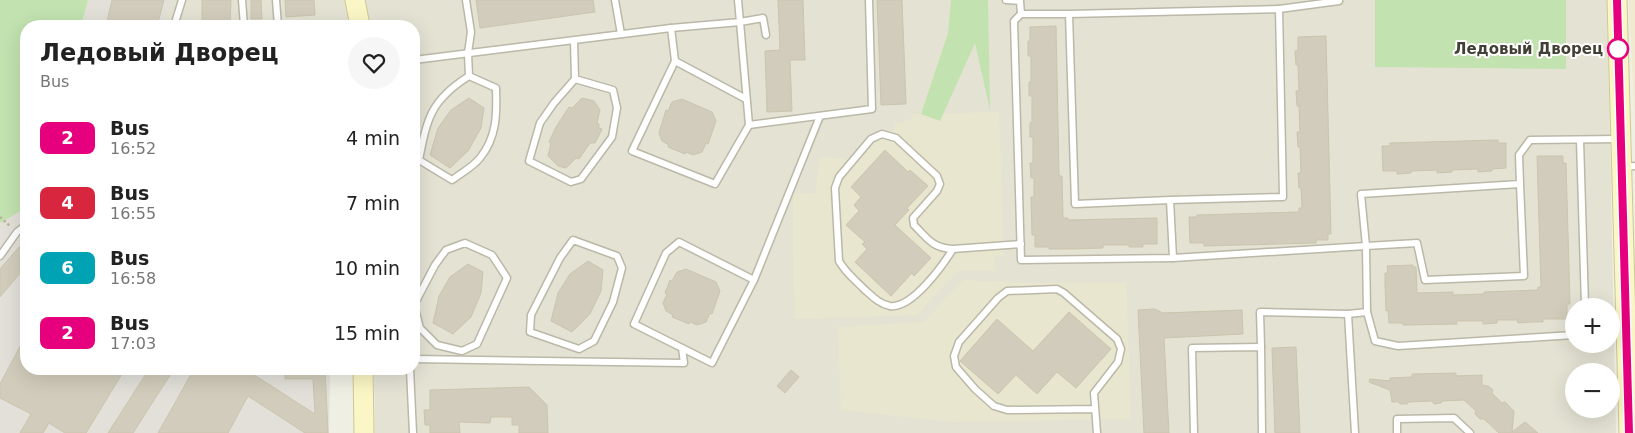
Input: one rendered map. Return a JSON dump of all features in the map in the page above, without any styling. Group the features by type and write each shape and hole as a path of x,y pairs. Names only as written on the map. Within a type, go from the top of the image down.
{"street":[{"path":"354,20 356,0"},
{"path":"1617,0 1621,139 1628,166 1627,269 1620,325"},
{"path":"1620,343 1629,433"},
{"path":"363,375 364,433"}],"lane":[{"path":"176,20 182,0"},
{"path":"242,0 244,20"},
{"path":"276,0 278,20"},
{"path":"466,0 471,32 468,54 469,76"},
{"path":"615,0 621,34"},
{"path":"672,28 675,61 632,151 715,184 749,126 738,0"},
{"path":"749,126 872,109 869,0"},
{"path":"1006,0 1020,1 1021,14"},
{"path":"1339,1 1279,9 1021,14 1014,21 1021,260 1173,258 1417,244 1425,280 1524,276 1519,155 1530,140 1621,139"},
{"path":"1070,14 1075,204 1284,197 1279,9"},
{"path":"420,59 763,18 766,35"},
{"path":"574,41 575,79 540,123 529,162 571,182 581,179 612,137 617,108 613,90 575,79"},
{"path":"675,61 746,99"},
{"path":"420,161 452,180 479,159 492,139 497,111 496,88 469,76"},
{"path":"420,154 425,127 434,105 451,87 469,76"},
{"path":"754,280 679,242 666,253 634,324 712,363 754,280 820,116"},
{"path":"953,249 944,264 911,299 899,305 890,306 877,301 844,270 839,261 834,188 838,177 871,139 882,134 896,138 937,176 940,184 937,191 913,218 914,225 934,245 953,249 1021,244"},
{"path":"1580,140 1584,298"},
{"path":"1520,184 1362,194 1366,246 1367,312 1375,341 1398,346 1565,336"},
{"path":"1170,200 1173,258"},
{"path":"0,256 20,230"},
{"path":"573,240 617,256 622,268 613,302 594,341 579,349 530,332 531,314 560,258 573,240"},
{"path":"420,294 435,265 446,250 465,243 492,255 507,278 477,344 462,351 458,359"},
{"path":"1095,409 1007,410 994,406 975,389 956,367 954,356 959,342 998,298 1007,291 1058,290 1064,292 1117,339 1121,349 1118,362 1094,393 1097,433"},
{"path":"1262,433 1260,312 1348,314 1367,312"},
{"path":"1348,314 1355,433"},
{"path":"420,328 438,345 462,351"},
{"path":"1194,433 1192,348 1261,347"},
{"path":"420,358 684,363 682,348"},
{"path":"578,362 579,349"},
{"path":"410,375 413,433"},
{"path":"1397,433 1397,419 1454,418 1470,433"}],"path":[{"path":"0,217 17,232"}],"shaded area":[{"path":"88,0 170,0 165,20 83,20"},
{"path":"170,0 347,0 349,20 165,20"},
{"path":"362,0 1607,0 1613,298 1565,298 1565,353 1614,353 1615,363 1565,363 1565,418 1616,418 1616,433 375,433 374,375 420,375 420,20 364,20"},
{"path":"1629,0 1635,0 1635,123"},
{"path":"999,112 1004,256 995,257 996,271 958,271 917,315 794,319 793,193 816,194 819,157 852,159 871,136 894,131 895,123 911,120 912,114"},
{"path":"20,211 20,375 330,375 329,433 0,433 0,223"},
{"path":"963,280 1016,283 1126,282 1131,419 953,422 841,410 838,327 924,322"}],"green space":[{"path":"0,0 88,0 83,20 20,20 20,211 0,223"},
{"path":"951,0 988,0 990,110 975,43 940,121 921,114 948,33"},
{"path":"1375,0 1566,0 1566,69 1375,67"}],"building":[{"path":"112,0 164,0 159,20 107,20"},
{"path":"202,0 231,0 230,20 202,20"},
{"path":"251,0 261,0 262,19 251,19"},
{"path":"285,0 314,0 315,15 286,17"},
{"path":"476,0 593,0 595,12 480,28"},
{"path":"778,0 803,0 805,60 790,60 792,111 767,112 765,51 780,50"},
{"path":"877,0 902,0 906,104 881,105"},
{"path":"1056,26 1059,176 1062,176 1063,218 1068,218 1068,220 1157,218 1157,244 1143,244 1143,247 1103,245 1103,248 1074,249 1035,247 1035,235 1032,235 1031,197 1034,197 1034,178 1031,178 1030,163 1033,163 1033,137 1030,137 1032,96 1029,96 1031,56 1028,56 1028,41 1030,41 1030,27"},
{"path":"1326,36 1331,234 1328,234 1328,240 1316,240 1316,243 1204,246 1204,243 1190,243 1189,217 1197,217 1197,215 1299,212 1299,208 1302,208 1298,173 1301,173 1300,147 1298,147 1297,132 1300,132 1299,106 1297,106 1296,91 1299,91 1298,65 1296,65 1295,51 1298,50 1298,37"},
{"path":"469,98 484,108 481,128 468,151 450,168 430,155 438,128 451,110"},
{"path":"582,98 594,101 600,110 597,123 599,128 602,129 595,143 590,143 579,159 576,158 566,168 558,166 548,156 551,143 549,142 569,107 572,108"},
{"path":"682,99 712,112 716,121 708,144 706,143 702,152 693,155 668,147 669,145 662,141 659,133 666,110 668,111 672,102"},
{"path":"1498,140 1498,143 1506,143 1506,168 1478,172 1478,169 1452,170 1452,172 1437,173 1437,170 1411,171 1411,173 1397,174 1397,171 1383,171 1382,146 1390,146 1390,143"},
{"path":"885,150 908,172 910,170 928,186 907,208 909,210 895,225 931,258 914,276 912,273 891,296 855,262 867,249 862,244 865,242 846,225 859,211 854,205 861,197 851,187"},
{"path":"1537,156 1563,156 1563,163 1566,163 1570,298 1565,298 1565,319 1543,319 1543,322 1518,323 1517,320 1497,320 1497,323 1483,324 1483,321 1456,321 1457,324 1403,325 1403,323 1389,323 1388,310 1386,311 1385,273 1388,273 1387,266 1413,265 1413,267 1416,267 1417,293 1453,292 1453,295 1484,294 1484,292 1538,290 1538,287 1541,287"},
{"path":"20,246 20,273 0,297 0,269"},
{"path":"588,261 603,270 601,291 590,314 572,332 551,321 558,293 570,274"},
{"path":"468,264 483,272 481,293 471,317 453,334 433,323 439,296 450,277"},
{"path":"686,269 716,282 720,291 712,314 710,313 706,322 697,325 672,317 673,315 666,311 663,303 670,280 672,281 677,272"},
{"path":"1155,309 1163,313 1242,310 1243,334 1164,338 1169,433 1144,433 1138,310"},
{"path":"1069,312 1111,349 1076,388 1057,372 1037,394 1016,375 998,394 960,361 997,319 1033,351"},
{"path":"20,346 20,375 121,375 86,433 65,433 49,423 43,433 20,433 31,414 0,398 0,384"},
{"path":"1296,347 1300,433 1275,433 1272,348"},
{"path":"791,370 799,377 785,393 777,386"},
{"path":"1456,373 1456,376 1482,375 1482,385 1488,386 1493,390 1492,393 1502,403 1505,402 1514,411 1512,432 1525,422 1538,433 1499,433 1484,419 1480,419 1475,414 1476,411 1464,400 1442,401 1441,403 1434,404 1432,401 1409,402 1407,404 1392,402 1390,390 1369,382 1370,379 1390,381 1390,378 1412,377 1412,374"},
{"path":"145,375 170,375 133,433 108,433"},
{"path":"191,375 254,375 315,414 313,379 285,379 285,375 325,375 328,433 305,433 248,396 228,433 158,433"},
{"path":"529,387 547,405 548,433 519,433 519,425 512,425 512,417 491,417 490,423 459,422 460,433 430,433 430,425 425,425 424,410 430,410 430,390"}],"bus line":[{"name":"2","path":"1617,0 1629,433"}],"place":[{"name":"Ледовый Дворец","path":"1618,49"}]}
